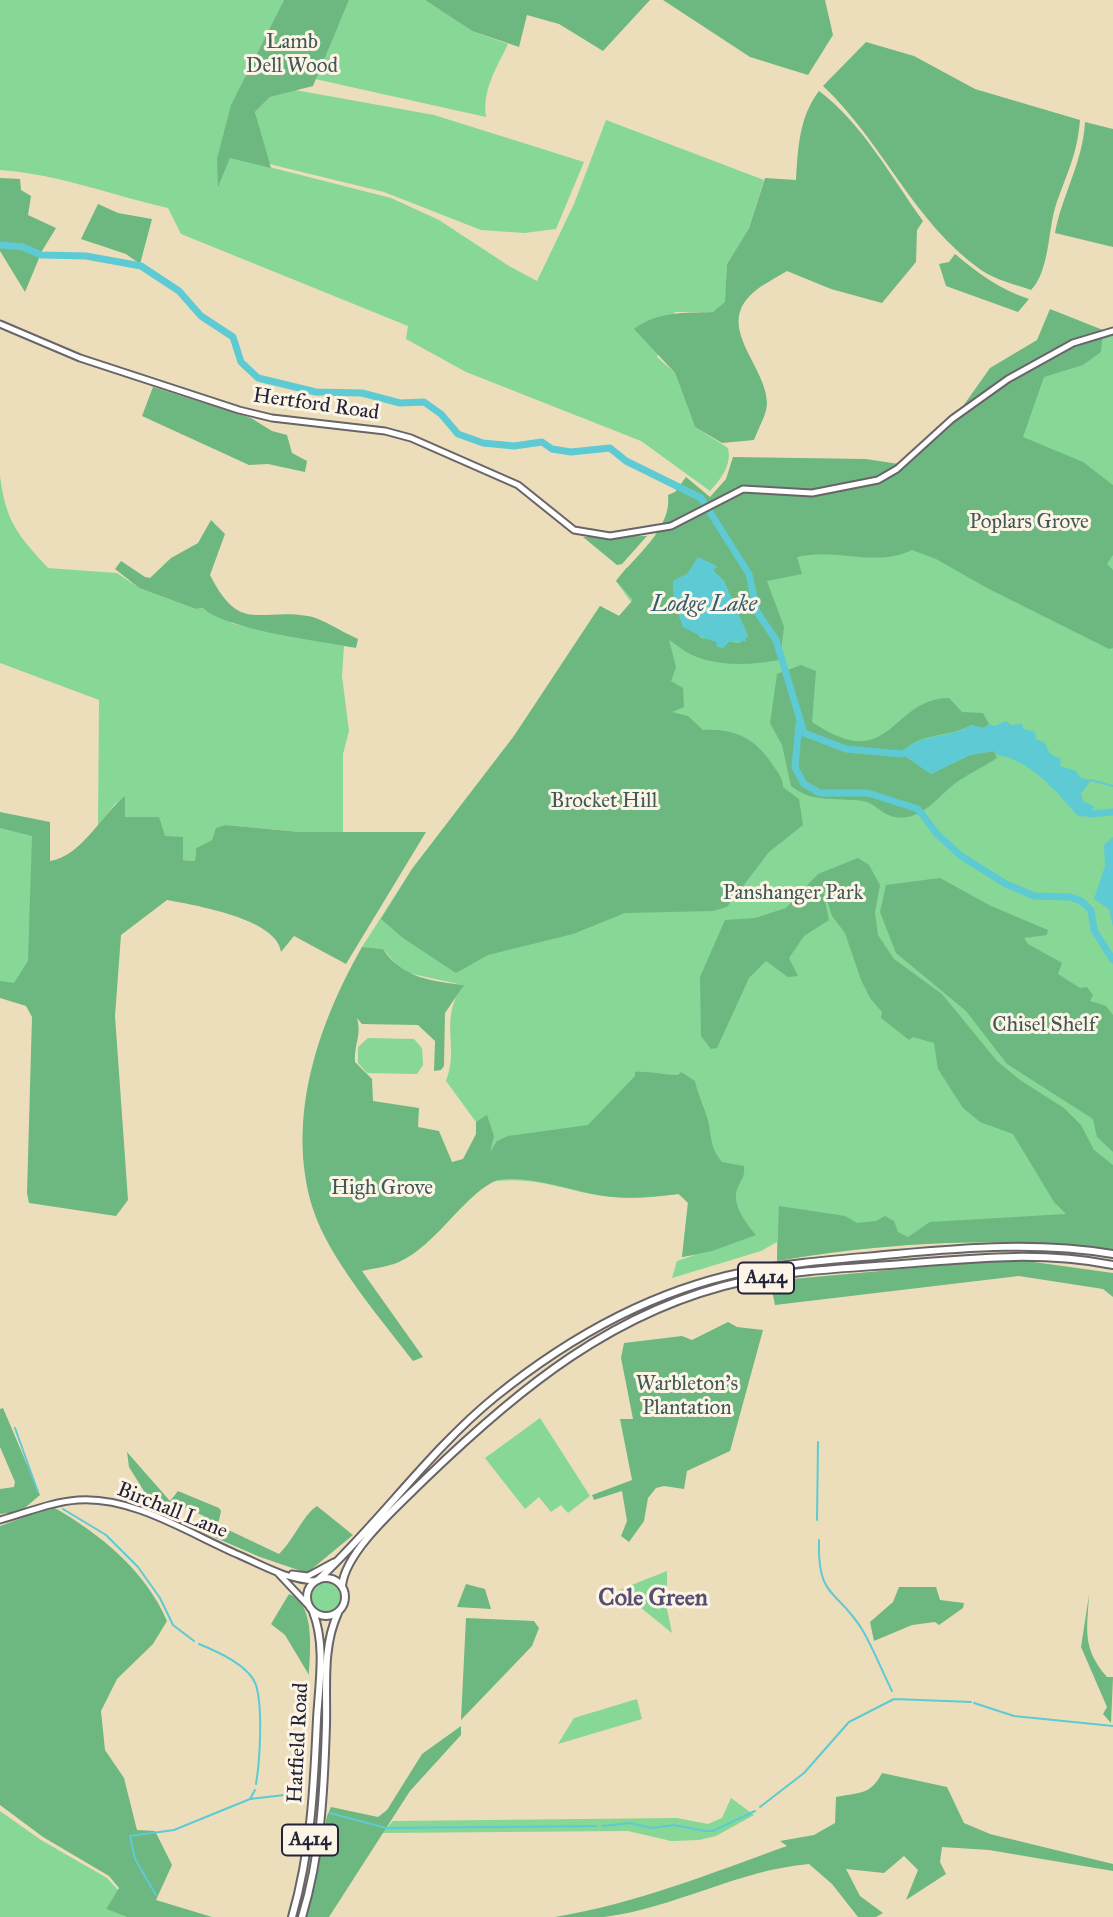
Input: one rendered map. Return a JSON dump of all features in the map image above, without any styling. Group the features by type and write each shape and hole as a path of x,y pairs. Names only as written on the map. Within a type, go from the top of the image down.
{"highway":[{"name":"A414","path":"316,1581 338,1561 431,1458 493,1399 573,1342 660,1297 743,1272 885,1255 1023,1245 1113,1254"},
{"name":"A414","path":"342,1586 346,1566 370,1537 494,1413 554,1366 596,1338 646,1312 724,1286 824,1271 1010,1255 1071,1257 1113,1265"},
{"path":"334,1579 342,1586 345,1601 338,1613 325,1617 311,1609 307,1595 316,1581 334,1579"},
{"name":"Hatfield Road","path":"292,1917 304,1868 313,1809 320,1643 311,1609"},
{"name":"Hatfield Road","path":"302,1917 314,1871 320,1824 328,1639 338,1613"}],"main road":[{"name":"Hertford Road","path":"0,324 80,358 239,410 272,418 385,431 411,438 518,485 574,530 610,536 671,526 748,488 812,493 878,480 897,469 973,403 1048,355 1098,334 1113,331"},
{"name":"Birchall Lane","path":"0,1520 51,1504 91,1499 127,1506 280,1573 296,1579 316,1581"},
{"path":"280,1573 309,1576 338,1561"},
{"name":"Birchall Lane","path":"280,1573 311,1609"}],"green space":[{"path":"0,0 284,0 231,112 220,159 219,184 230,157 391,198 439,220 537,281 574,204 606,120 764,180 749,228 727,264 726,302 713,312 675,312 657,357 675,373 695,427 728,448 727,466 722,477 710,491 641,441 466,372 406,339 408,326 181,234 168,208 64,180 0,170"},
{"name":"Lamb Dell Wood","path":"284,0 349,0 313,86 270,97 255,112 271,168 230,158 218,187 217,159 231,105"},
{"path":"349,0 425,0 472,31 508,44 488,88 486,117 315,79"},
{"path":"425,0 650,0 603,51 559,24 527,15 519,47 472,31"},
{"path":"663,0 825,0 833,35 808,75 750,57"},
{"path":"866,42 914,56 975,89 1080,120 1074,155 1055,208 1045,262 1031,290 981,270 957,251 917,206 863,131 823,86"},
{"path":"295,90 434,115 584,162 556,229 524,233 481,230 384,192 269,164 255,112 270,97"},
{"path":"819,91 835,104 863,135 923,221 917,230 916,262 882,303 831,289 787,271 754,292 743,305 739,318 740,332 765,389 767,407 754,440 722,443 695,427 675,373 634,329 662,316 713,312 725,302 727,264 749,228 765,178 796,180 803,122"},
{"path":"1085,122 1113,129 1113,247 1055,233 1080,151"},
{"path":"0,178 20,179 21,190 31,196 28,215 56,228 42,251 25,292 0,251"},
{"path":"98,204 118,213 152,219 140,264 126,254 81,239"},
{"path":"955,254 989,280 1029,299 1018,312 946,286 939,264 949,262"},
{"path":"1050,309 1103,330 1101,352 1083,365 1044,377 1023,437 1083,462 1113,485 1113,555 1107,564 1113,570 1113,648 1109,649 987,588 936,559 912,550 884,557 826,554 797,557 802,574 767,581 784,627 780,660 746,664 713,662 686,652 669,640 676,667 671,681 683,688 684,707 672,712 688,716 703,730 735,733 753,742 778,772 783,787 799,799 803,825 769,852 727,907 713,911 625,913 573,934 488,955 456,973 403,938 381,919 412,869 514,736 600,606 619,616 633,600 616,581 658,531 668,507 668,495 675,492 686,477 710,497 726,479 733,457 866,459 899,464 961,409 990,368 1037,340","holes":["694,565 717,567 713,570 724,581 748,636 739,643 701,638 695,631 683,627 674,600 673,581 687,574"]},
{"name":"Panshanger Park","path":"1113,334 1113,1250 1029,1243 945,1243 860,1249 777,1261 777,1242 761,1251 672,1278 677,1261 695,1255 682,1257 688,1202 678,1194 618,1198 537,1182 498,1181 476,1122 446,1081 450,1068 452,1010 463,985 403,972 383,949 362,947 412,869 514,736 600,606 619,616 631,602 616,581 626,568 893,475 1081,344"},
{"path":"153,387 251,418 272,431 287,435 292,453 307,461 305,472 268,464 249,465 142,416"},
{"path":"0,476 6,505 15,526 28,546 48,568 117,573 139,588 196,609 203,608 234,624 344,646 342,676 349,731 343,754 343,832 300,832 226,825 212,840 196,848 195,861 182,860 165,836 125,817 125,797 115,804 98,825 99,700 0,663"},
{"path":"211,520 225,534 210,575 231,605 251,615 290,614 313,617 358,639 356,648 275,634 232,623 203,608 196,609 139,588 115,569 121,561 150,578 171,558 198,543"},
{"path":"647,536 622,564 617,565 583,537"},
{"path":"801,665 816,671 812,722 838,737 859,741 875,738 914,710 929,702 949,698 962,712 983,713 989,724 984,728 971,725 915,742 902,754 931,774 970,755 994,751 997,758 960,780 921,812 902,818 884,813 863,801 817,798 800,792 791,786 782,745 770,723 777,674"},
{"path":"125,796 125,817 159,817 165,836 183,837 183,860 195,861 196,848 212,840 216,828 226,825 300,832 426,832 346,964 294,936 281,952 276,940 251,922 214,910 167,900 121,935 115,1016 128,1200 116,1216 29,1203 27,1193 32,1017 26,1006 0,998 0,981 14,983 28,961 32,836 0,828 0,812 50,822 50,861 72,851"},
{"path":"0,816 48,825 36,963 21,992 0,992"},
{"path":"858,858 869,865 880,885 875,912 878,935 894,959 942,994 997,1061 1020,1080 1064,1108 1081,1125 1094,1150 1113,1165 1113,1250 1029,1243 945,1243 860,1249 777,1261 779,1206 845,1216 857,1223 876,1221 885,1216 894,1221 898,1232 908,1237 930,1222 1066,1214 1054,1202 1013,1134 980,1122 963,1108 938,1069 934,1043 913,1037 909,1040 881,1018 882,1012 870,998 861,980 845,933 832,916 822,885 829,920 804,936 789,958 798,976 788,977 766,961 749,978 717,1048 711,1049 701,1036 700,977 725,920 755,918 786,908 818,874"},
{"name":"Chisel Shelf","path":"940,878 991,906 1048,930 1047,935 1024,938 1028,944 1062,963 1058,974 1080,988 1087,987 1093,995 1090,1001 1106,1006 1113,1015 1113,1152 1097,1137 1093,1119 1007,1064 966,1011 896,953 880,912 886,885"},
{"name":"High Grove","path":"362,947 383,949 399,966 418,976 464,985 445,1013 444,1066 441,1070 434,1071 435,1041 418,1025 362,1024 357,1018 359,1030 355,1062 372,1079 373,1101 419,1108 418,1127 439,1131 452,1162 463,1159 476,1134 476,1122 487,1115 494,1136 490,1152 497,1141 508,1136 588,1125 635,1076 635,1072 678,1075 681,1072 695,1081 708,1120 712,1145 718,1157 722,1162 744,1166 736,1200 740,1212 756,1235 712,1251 682,1257 688,1203 679,1194 618,1197 530,1180 503,1179 493,1182 470,1199 437,1234 412,1254 395,1264 362,1271 423,1357 413,1361 357,1288 331,1248 313,1209 305,1175 303,1141 310,1074 332,1008"},
{"path":"368,1038 414,1039 422,1048 423,1065 417,1074 367,1073 358,1063 358,1047"},
{"path":"1012,1259 1113,1273 1113,1297 1103,1289 1019,1276 775,1305 770,1281"},
{"name":"Warbleton's Plantation","path":"728,1322 737,1327 763,1330 730,1451 687,1471 684,1489 664,1486 656,1488 648,1498 644,1521 629,1542 621,1536 627,1521 622,1491 594,1500 592,1495 632,1480 620,1419 633,1419 621,1358 624,1343 682,1336 692,1340"},
{"path":"3,1408 40,1495 20,1512 0,1514 0,1489 14,1487 15,1482 0,1447 0,1409"},
{"path":"540,1418 590,1496 568,1513 561,1505 551,1512 539,1497 525,1509 485,1458"},
{"path":"127,1452 170,1501 178,1491 219,1508 221,1511 218,1525 279,1554 317,1506 353,1535 307,1573 260,1557 200,1531 204,1516 183,1507 176,1522 157,1512 129,1467"},
{"path":"53,1507 104,1541 134,1570 158,1603 167,1621 153,1644 117,1679 101,1711 105,1750 124,1778 137,1830 155,1831 172,1865 156,1900 212,1917 127,1917 106,1909 119,1888 109,1876 43,1837 0,1805 0,1526"},
{"path":"667,1571 667,1609 672,1633 619,1590"},
{"path":"327,1581 337,1586 342,1600 337,1609 322,1612 313,1605 311,1595 314,1587"},
{"path":"466,1584 485,1589 491,1609 457,1607"},
{"path":"899,1587 936,1587 940,1600 964,1603 963,1608 939,1625 935,1622 912,1625 874,1641 870,1622 893,1602"},
{"path":"289,1594 298,1599 304,1607 310,1630 309,1675 285,1635 271,1624"},
{"path":"1089,1595 1087,1629 1090,1648 1099,1667 1107,1677 1113,1677 1111,1723 1103,1714 1107,1707 1081,1647"},
{"path":"466,1618 534,1621 539,1628 532,1646 461,1720"},
{"path":"637,1699 642,1719 558,1744 574,1718"},
{"path":"461,1726 461,1735 410,1791 329,1917 306,1917 331,1807 378,1817 387,1810 422,1754"},
{"path":"882,1773 947,1787 964,1823 990,1834 1113,1864 1113,1871 989,1850 942,1847 940,1862 946,1874 906,1900 918,1870 904,1856 884,1873 846,1869 860,1896 883,1913 876,1917 858,1917 832,1884 809,1864 757,1874 630,1912 604,1917 555,1917 672,1887 787,1846 780,1841 814,1835 835,1823 836,1797 868,1789"},
{"path":"731,1798 754,1815 716,1836 699,1840 671,1841 628,1831 382,1833 393,1821 677,1818 708,1824 722,1818"},
{"path":"0,1811 41,1840 107,1878 118,1890 106,1909 127,1917 0,1917"}],"water":[{"name":"Lodge Lake","path":"698,557 717,566 713,570 724,581 748,636 745,637 746,641 729,642 723,648 717,647 716,642 683,627 674,600 673,581 687,574"},
{"path":"1006,721 1011,725 1022,724 1023,729 1035,732 1036,739 1045,743 1050,754 1061,759 1060,766 1076,771 1081,778 1091,780 1081,794 1083,801 1095,807 1084,817 1077,815 1031,769 997,755 994,751 970,755 931,774 901,753 925,739 971,725 984,728 989,724 995,726"},
{"path":"1113,837 1113,927 1109,909 1094,899 1105,866 1104,845"}],"waterway":[{"path":"0,245 23,247 41,255 86,256 141,266 179,291 201,316 233,337 241,362 258,378 316,392 362,393 400,403 424,402 441,414 458,434 483,443 514,446 542,442 552,449 571,452 610,448 626,461 701,498 749,574 757,612 776,640 804,733 846,749 901,754 909,751"},
{"path":"799,723 795,767 804,784 820,793 868,793 918,809 937,834 961,856 1006,884 1034,896 1070,897 1081,901 1091,910 1094,930 1113,960"},
{"path":"1091,780 1113,786"},
{"path":"1084,809 1090,814 1113,812"},
{"path":"15,1428 38,1492"},
{"path":"817,1520 818,1442"},
{"path":"63,1509 106,1535 138,1567 160,1598 173,1625 194,1641"},
{"path":"819,1540 819,1559 825,1584 863,1631 892,1691"},
{"path":"199,1644 239,1665 247,1671 256,1685 260,1720 256,1784"},
{"path":"894,1699 971,1702"},
{"path":"760,1807 804,1773 849,1722 894,1699"},
{"path":"974,1703 1014,1716 1113,1726"},
{"path":"255,1790 250,1799 293,1794 303,1800"},
{"path":"156,1895 135,1859 130,1836 174,1830 250,1799"},
{"path":"602,1826 630,1823 652,1828 674,1825 713,1831 755,1811"},
{"path":"330,1813 386,1828 596,1826"}],"district":[{"name":"Cole Green","path":"653,1599"}],"park label":[{"name":"Poplars Grove","path":"1029,523"},
{"name":"Brocket Hill","path":"604,802"}]}
